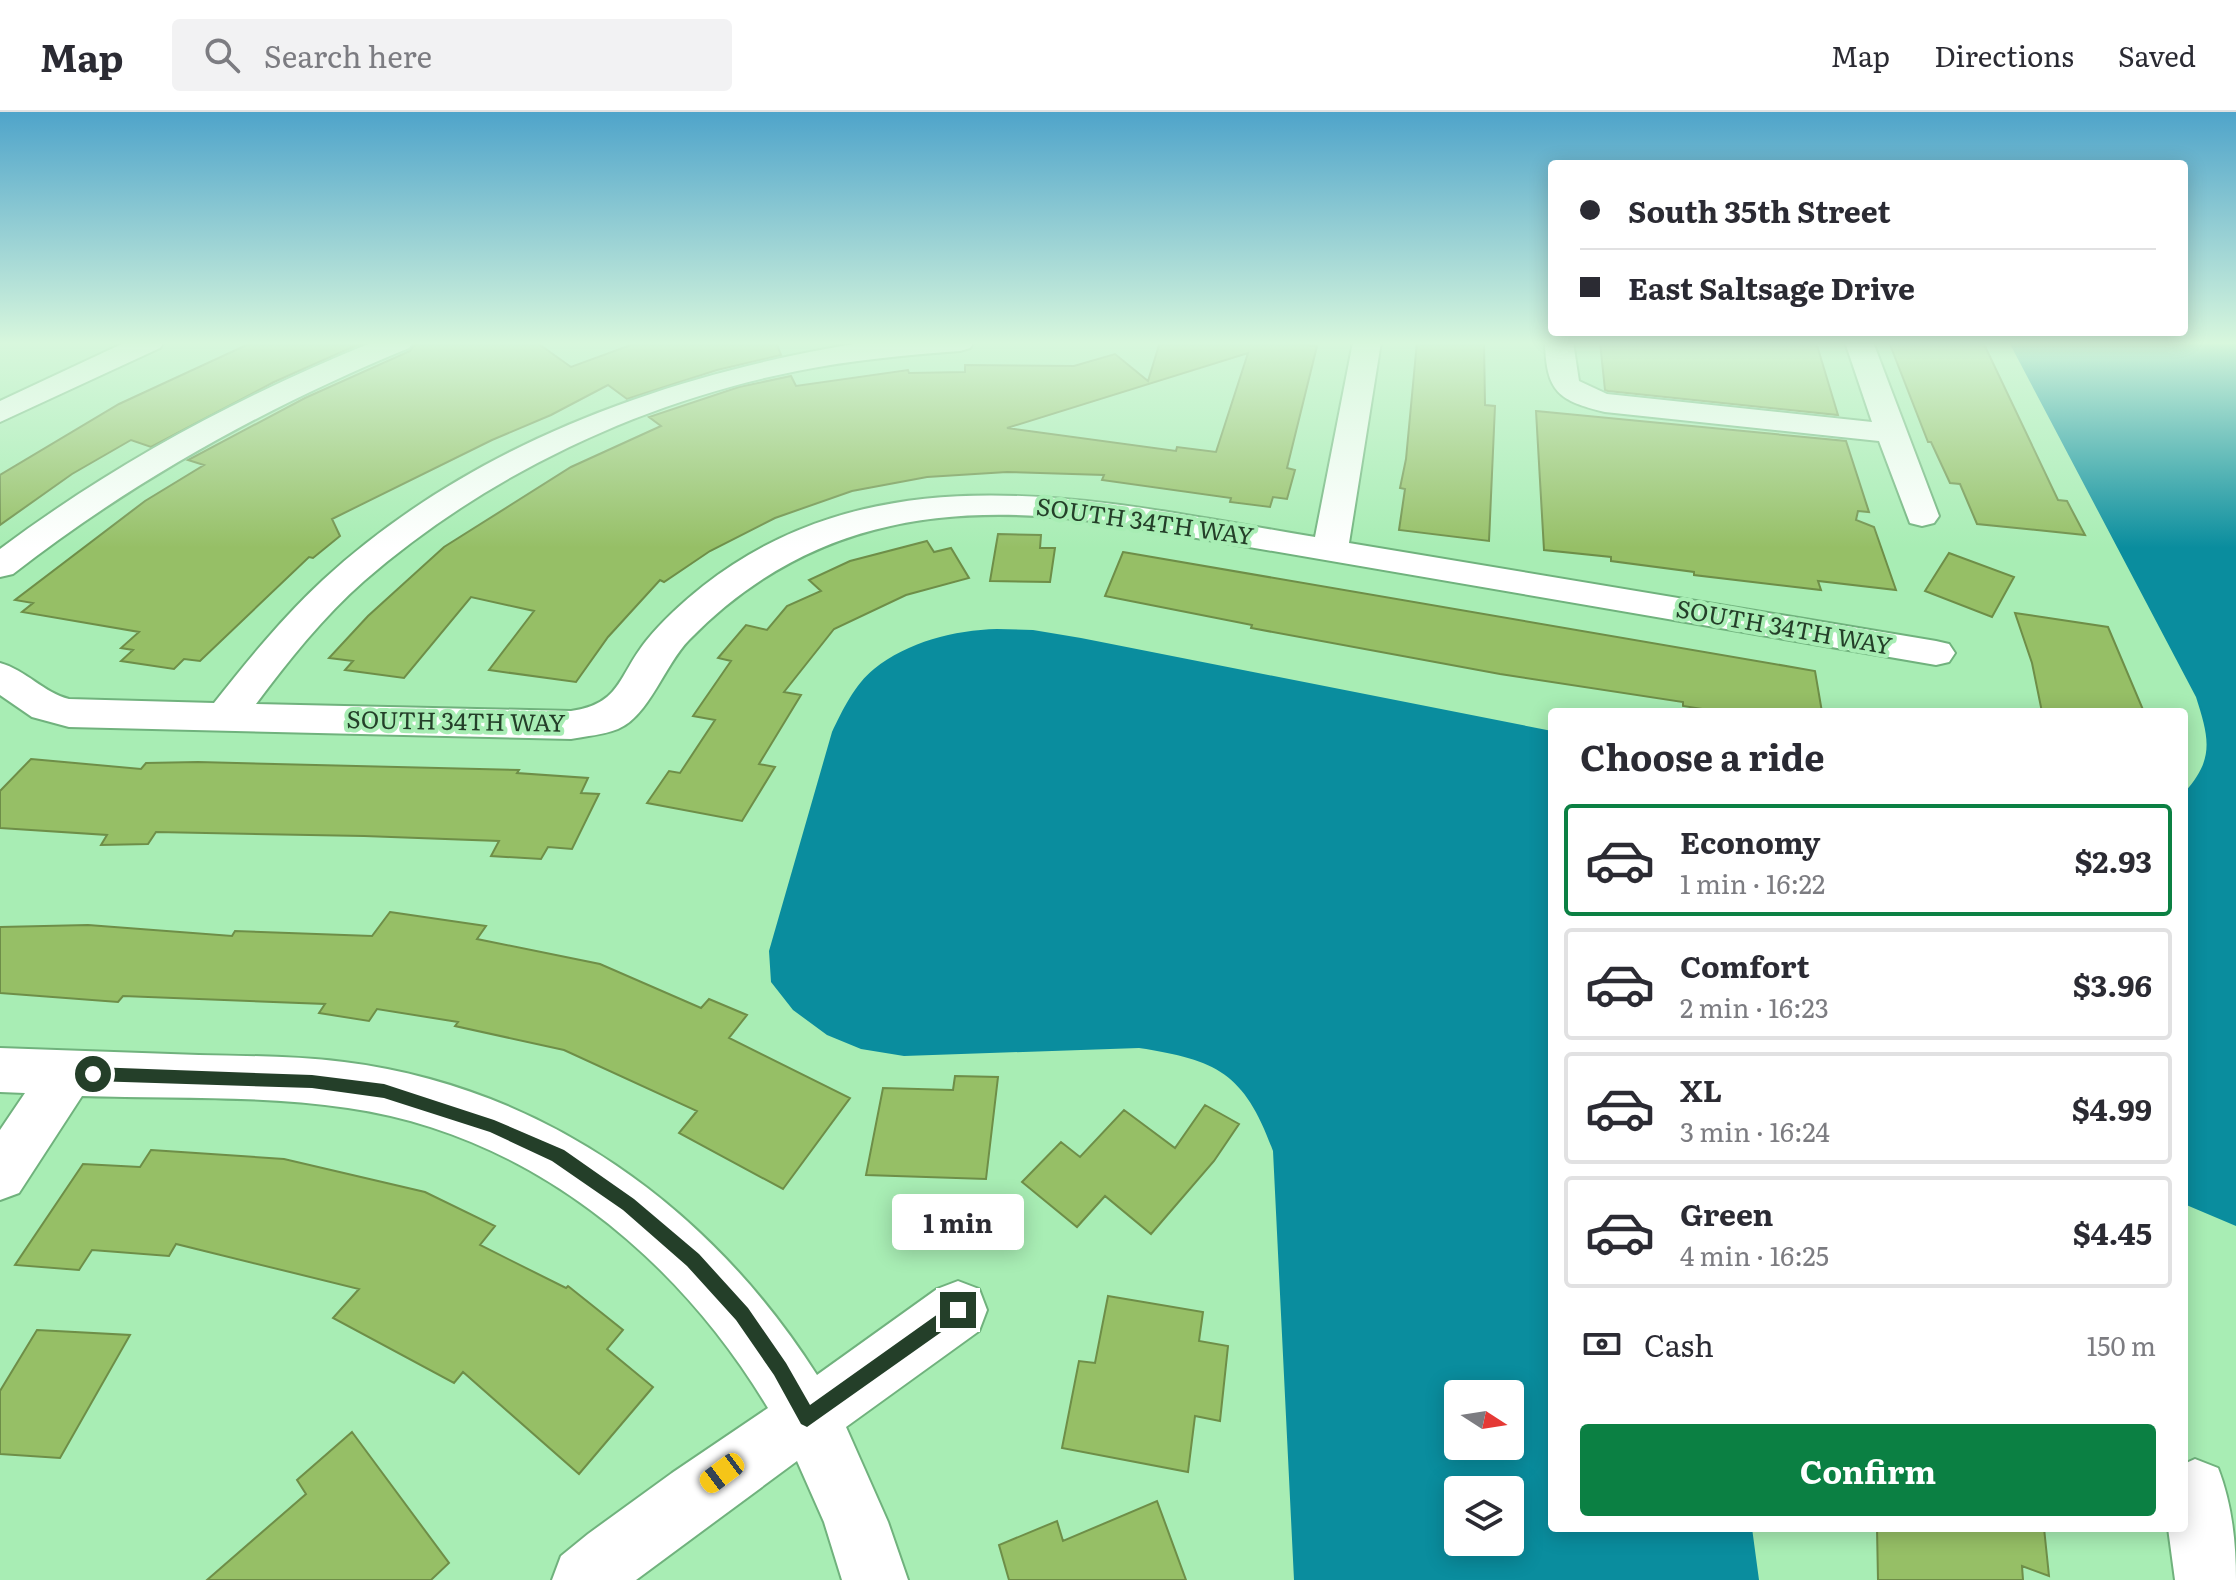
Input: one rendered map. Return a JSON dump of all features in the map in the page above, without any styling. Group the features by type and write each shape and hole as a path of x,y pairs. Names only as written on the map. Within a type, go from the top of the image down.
{"street":[{"path":"0,566 75,510 200,434 247,411"},
{"path":"224,718 285,641 352,573 421,520 522,459 630,411"},
{"path":"1330,551 1355,411"},
{"path":"1677,411 1892,433"},
{"path":"1884,411 1922,516"},
{"name":"SOUTH 34TH WAY","path":"0,676 46,707 69,713 571,725 606,718 634,692 657,652 690,616 738,578 782,553 843,527 913,510 966,504 1068,507 1936,653"},
{"path":"0,1070 312,1082 384,1091 494,1127 558,1155 628,1205 693,1260 742,1314 780,1369 807,1418 859,1525 875,1580"},
{"path":"0,1175 68,1073"},
{"path":"585,1580 626,1544 722,1473 807,1418 958,1310"},
{"path":"2195,1491 2208,1580"}],"water":[{"path":"2045,411 2236,411 2236,1226 2188,1206 2188,788 2201,769 2206,748 2204,725 2196,697"},
{"path":"981,630 1033,630 1548,730 1548,1532 1753,1532 1759,1580 1294,1580 1273,1151 1251,1104 1239,1088 1225,1075 1189,1058 1139,1048 904,1056 861,1049 827,1035 793,1010 771,982 769,951 832,732 850,698 874,669 932,639"}],"building":[{"path":"108,411 220,411 151,447 131,440 72,474 0,525 0,475"},
{"path":"281,411 560,411 492,440 332,519 340,536 313,558 309,557 200,661 184,659 174,669 121,661 133,650 121,648 139,632 22,612 33,603 15,600 145,501 204,465 188,460"},
{"path":"668,411 1063,411 1007,428 1176,451 1177,447 1216,452 1229,411 1301,411 1287,468 1295,470 1287,499 1273,497 1270,507 1230,502 1231,498 1102,480 1104,475 1007,472 927,477 852,491 775,518 710,551 664,582 660,580 608,637 576,682 489,670 534,611 471,597 404,678 345,670 353,661 329,658 368,616 444,547 571,467 661,426 649,417"},
{"path":"1411,411 1495,411 1489,541 1399,530 1405,489 1400,488"},
{"path":"1536,411 1846,441 1869,512 1858,511 1856,520 1874,527 1896,590 1818,581 1821,590 1694,575 1694,572 1611,561 1611,557 1544,550"},
{"path":"1795,411 1837,411 1838,415"},
{"path":"1916,411 2016,411 2058,500 2067,501 2085,535 1977,524 1960,484 1950,483 1931,442 1928,442"},
{"path":"998,534 1041,535 1040,548 1055,548 1050,582 990,581"},
{"path":"927,541 934,552 951,548 969,578 906,595 834,629 784,692 801,695 759,764 775,767 742,821 647,803 669,771 680,773 715,720 693,716 731,661 718,658 746,625 767,630 787,606 821,591 809,580 850,561"},
{"path":"1123,552 1815,671 1821,708 1696,708 1683,706 1683,702 1500,674 1251,628 1252,625 1105,596"},
{"path":"1949,553 2014,577 1992,617 1925,591"},
{"path":"2015,613 2108,627 2142,708 2041,708 2032,663"},
{"path":"31,759 141,769 146,763 198,762 519,770 517,773 588,778 581,793 599,794 572,849 548,847 541,859 491,856 499,841 364,836 156,832 148,844 101,845 107,835 0,828 0,791"},
{"path":"390,912 486,926 477,939 600,964 701,1008 709,999 747,1015 729,1038 850,1098 783,1189 679,1133 697,1111 564,1050 455,1026 458,1022 377,1009 369,1021 319,1013 325,1004 123,996 118,1002 0,993 0,927 88,925 232,936 235,931 372,936"},
{"path":"955,1076 998,1077 986,1179 866,1175 883,1088 953,1090"},
{"path":"1205,1105 1239,1124 1214,1161 1151,1234 1105,1196 1077,1227 1022,1182 1061,1142 1080,1157 1124,1110 1175,1148"},
{"path":"151,1150 284,1159 425,1192 495,1226 480,1245 566,1288 568,1286 623,1330 607,1349 653,1387 579,1474 463,1372 454,1383 333,1318 359,1289 176,1244 169,1256 92,1250 79,1270 15,1265 83,1164 140,1167"},
{"path":"1108,1296 1203,1312 1199,1341 1228,1346 1220,1421 1195,1416 1188,1472 1062,1448 1079,1361 1095,1363"},
{"path":"37,1330 130,1335 60,1458 0,1454 0,1391"},
{"path":"352,1432 449,1563 431,1580 207,1580 306,1494 297,1480"},
{"path":"1157,1501 1186,1580 1009,1580 999,1545 1057,1521 1063,1541"},
{"path":"1877,1532 2044,1532 2049,1576 2022,1566 2023,1580 1878,1580"}],"route":[{"path":"93,1074 312,1082 384,1091 437,1106 558,1155 628,1205 693,1260 742,1314 780,1369 807,1418 958,1310"}]}
